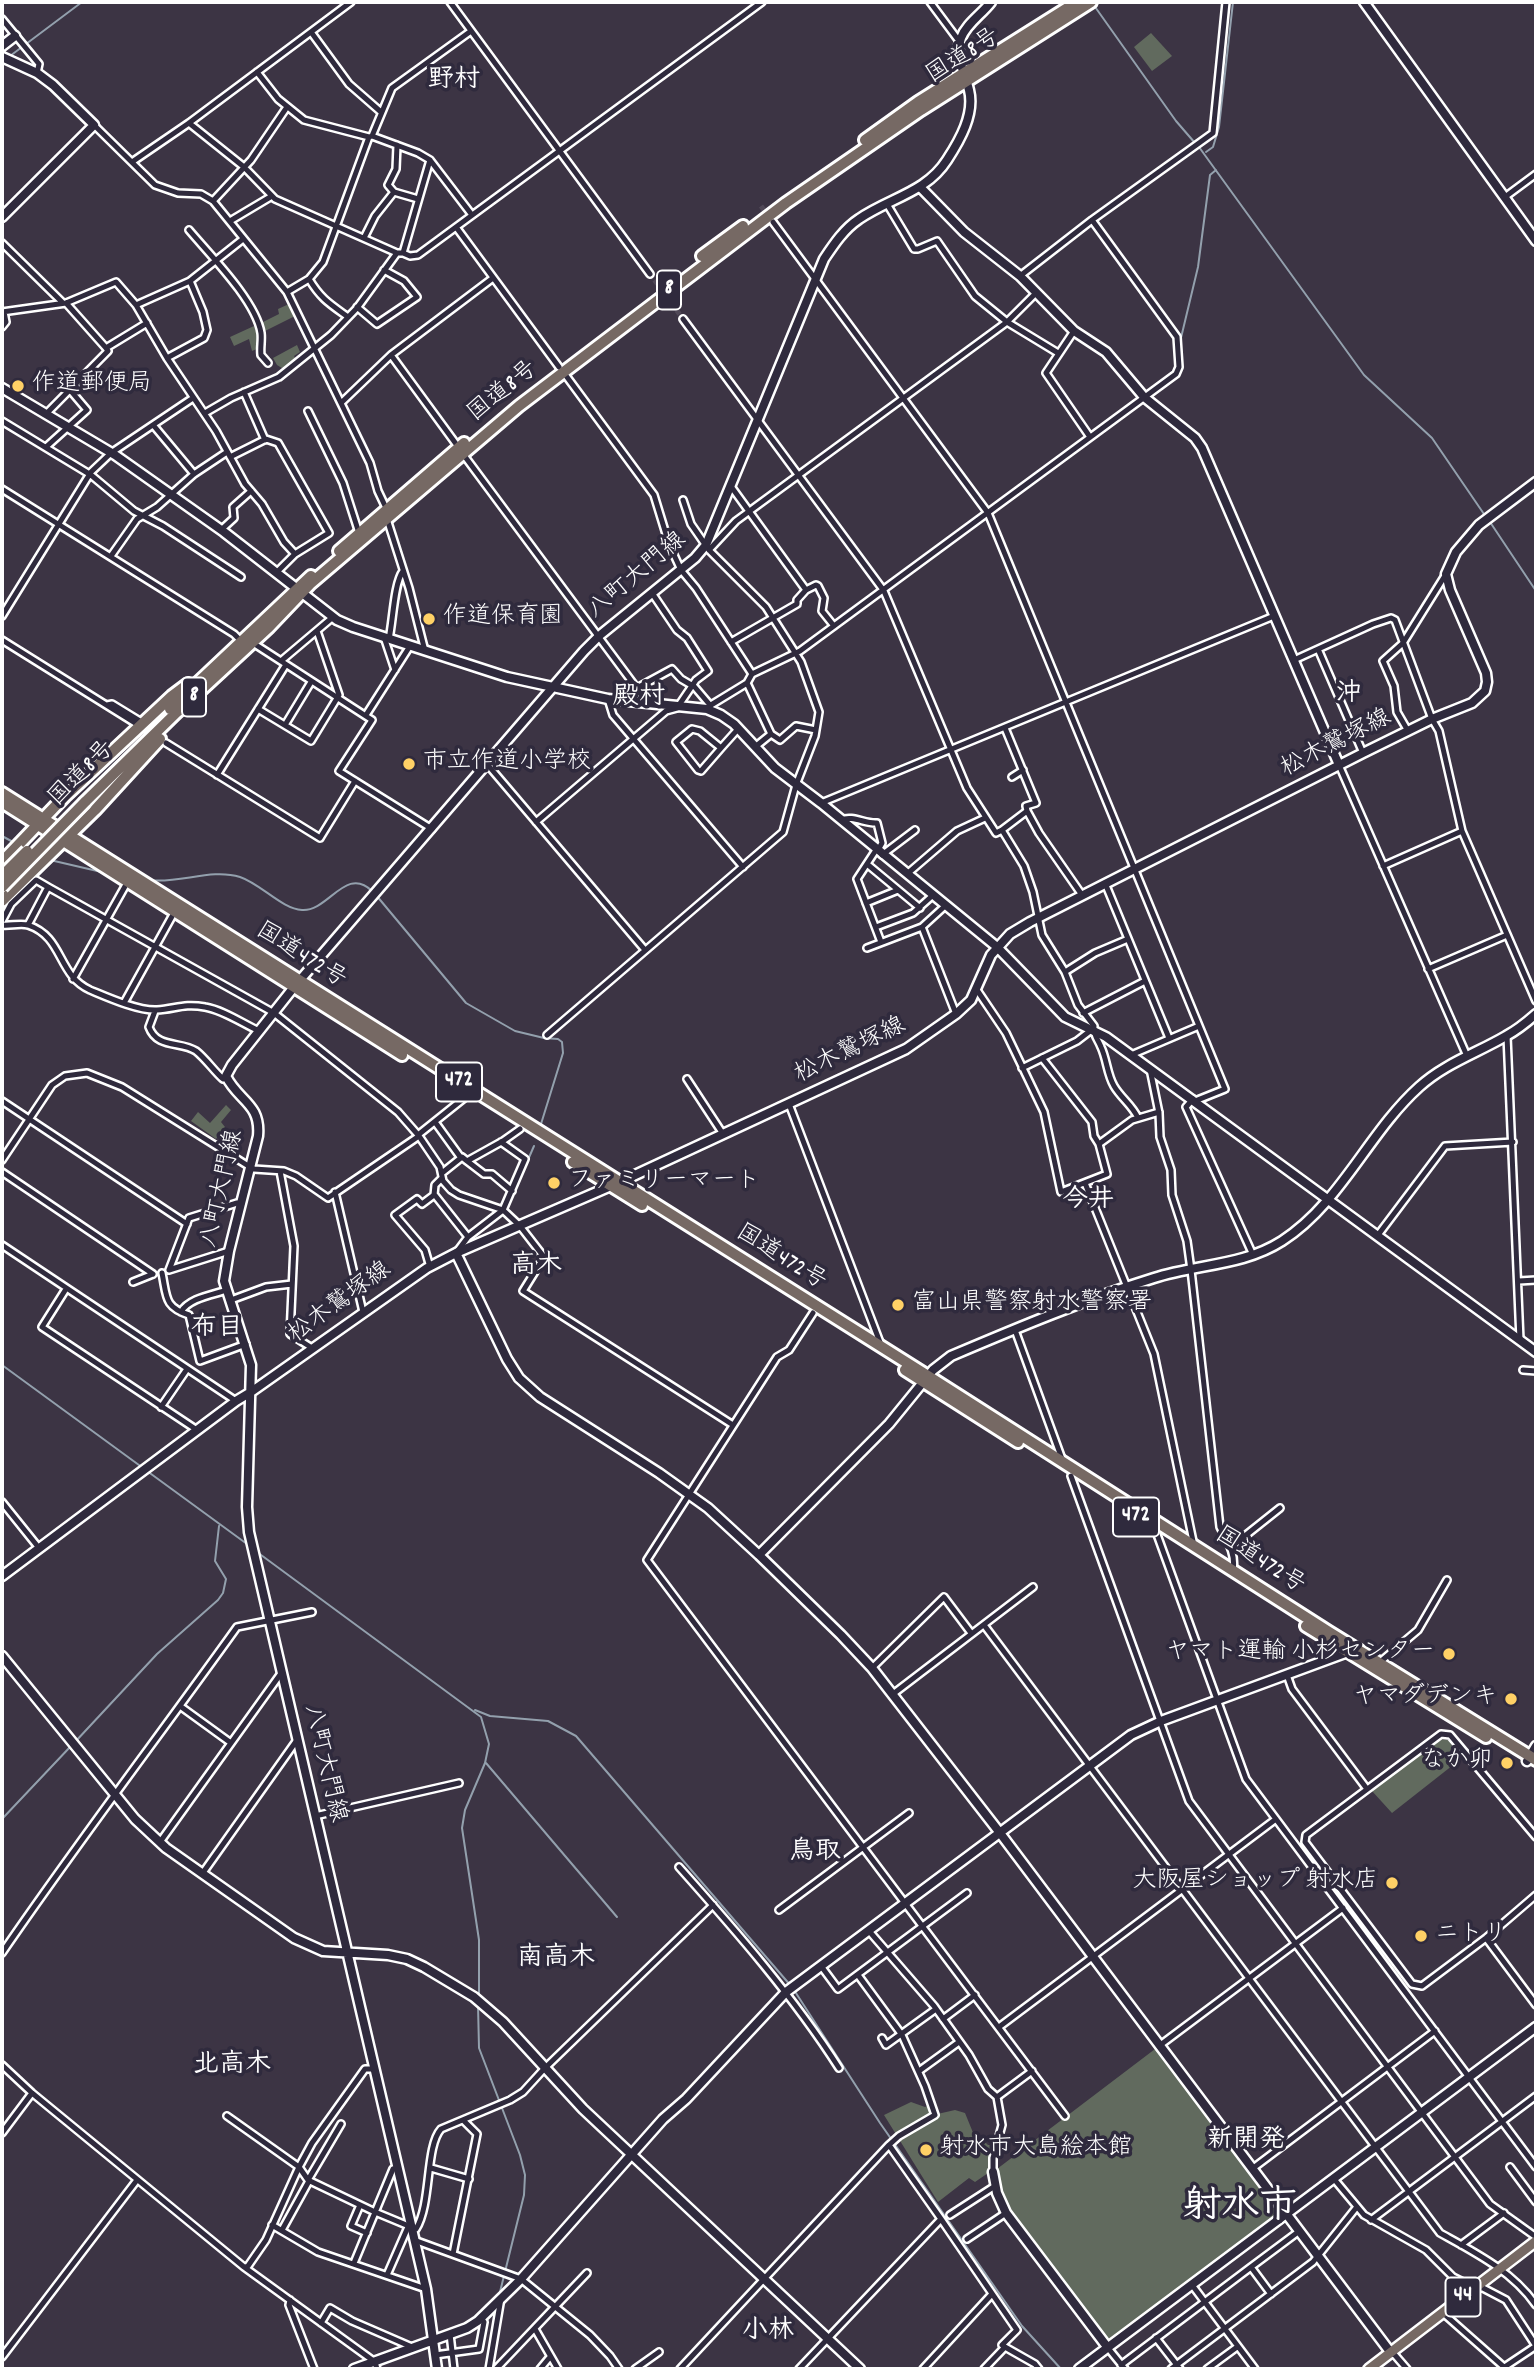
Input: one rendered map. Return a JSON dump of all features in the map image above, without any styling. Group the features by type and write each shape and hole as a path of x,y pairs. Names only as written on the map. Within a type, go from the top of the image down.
{"highway":[{"name":"国道8号","path":"299,591 561,369 786,202 965,78 1084,3"},
{"name":"国道8号","path":"2,876 208,685 246,642 359,533 387,514"},
{"name":"国道8号","path":"2,887 211,670 246,642"},
{"name":"8","path":"2,862 139,723 202,673 211,670"},
{"name":"8","path":"2,901 95,810 192,706 208,685"},
{"name":"国道472号","path":"2,793 40,822 175,911 297,984 881,1348 1155,1528 1533,1758"},
{"name":"国道472号","path":"2,802 40,822"},
{"path":"94,851 83,834 84,826 95,810"},
{"path":"17,812 25,826 20,843"},
{"name":"国道472号","path":"67,838 94,851 520,1129 615,1184 813,1313 1064,1464 1233,1570 1350,1649 1379,1663 1533,1758"}],"main road":[{"name":"44","path":"1369,2369 1536,2239"}],"street":[{"path":"132,162 189,123 351,2"},
{"path":"450,2 650,274"},
{"path":"189,123 244,167 275,199 400,253 418,255 762,2"},
{"path":"930,2 959,41 966,28 991,2"},
{"path":"1020,276 1190,147 1213,133 1226,2"},
{"path":"1364,2 1536,241"},
{"path":"2,19 39,64 37,73"},
{"path":"287,292 309,279 323,262 370,136 392,88 471,31"},
{"path":"311,32 349,84 381,113"},
{"path":"2,46 18,39"},
{"name":"八町大門線","path":"437,2369 426,2289 409,2228 249,1532 247,1507 251,1365 224,1281 258,1136 257,1115 226,1079 232,1065 297,984 598,636 707,547 815,278 835,242 860,218 920,187 946,162 969,118 970,92 959,55 959,41"},
{"path":"2,57 37,73 53,85 155,185 178,193 201,194 213,201 287,292 370,463 425,651"},
{"path":"257,72 287,107 304,120 370,136 430,160 472,215"},
{"path":"213,201 244,167 287,107"},
{"path":"2,217 94,125"},
{"path":"397,145 396,169 388,185 394,192 418,199"},
{"path":"205,413 279,377 315,348 357,307 400,253 430,160"},
{"path":"1505,197 1536,174"},
{"path":"920,187 964,232 1020,276 1074,331 1106,352 1144,397 1195,438 1202,448 1467,1056"},
{"path":"364,237 375,216 394,192"},
{"path":"230,221 272,195"},
{"path":"887,204 914,249 937,241 975,296 1007,322 1058,354"},
{"path":"2,388 111,453 221,530 333,617 353,627 506,677 608,699 677,708 708,707 747,683 752,674 796,653 884,591 1176,374 1180,367 1177,337 1092,220"},
{"path":"773,222 988,513 1225,1089 1194,1100 1186,1107 1253,1255"},
{"path":"456,228 654,495 681,570 752,674"},
{"path":"189,230 239,288 258,324 261,333 261,355 268,363"},
{"path":"136,305 190,281 243,239"},
{"path":"2,243 64,303 108,351 46,414"},
{"path":"357,307 377,324 416,297 404,281 384,270"},
{"path":"341,403 391,355 493,278"},
{"path":"309,279 317,293 328,304 348,317"},
{"path":"167,358 204,338 207,330 203,312 190,281"},
{"path":"2,327 6,322 3,312 64,303 116,282 136,305 251,491 262,504 284,542 295,554"},
{"path":"707,547 736,521 1007,322 1036,293"},
{"path":"683,319 884,591 950,750 967,788 985,818 996,833 1027,811"},
{"path":"106,348 147,323"},
{"path":"1074,331 1046,373 1090,437"},
{"path":"391,355 649,705"},
{"path":"46,447 87,410 70,390"},
{"path":"244,392 265,440"},
{"path":"2,616 91,475 111,453 193,398"},
{"path":"308,411 343,483 359,533"},
{"path":"2,421 91,475 134,511 163,526 241,577"},
{"path":"154,425 194,474"},
{"path":"111,556 131,526 194,474 229,454 272,439 278,443 329,533 295,554 276,573"},
{"path":"1408,731 1397,712 1394,686 1383,661 1403,643 1446,574 1456,552 1479,525 1536,482"},
{"path":"730,485 807,590"},
{"path":"2,489 366,715 372,720 339,771 432,829"},
{"path":"221,530 234,517 233,507 251,491"},
{"path":"547,1035 783,832 816,730 819,712 796,653 761,601 707,547 691,524 683,499"},
{"path":"395,670 387,638 396,588 403,571"},
{"name":"松木鷲塚線","path":"2,1576 236,1401 429,1267 906,1049 956,1014 971,1000 986,962 1010,934 1363,753 1432,719 1472,703 1485,691 1488,682 1484,665 1450,590 1446,574"},
{"path":"732,642 797,604 797,600 816,585 824,598 822,611 834,626"},
{"path":"536,822 666,711 677,708 708,669 652,593"},
{"path":"821,803 1274,616"},
{"path":"217,775 283,663 333,617"},
{"path":"1293,660 1373,624 1391,618 1397,623 1432,719 1439,731 1462,831 1536,1001"},
{"path":"317,631 339,698"},
{"path":"2,640 107,705 112,704 139,723"},
{"path":"366,715 410,646"},
{"path":"1318,649 1363,753"},
{"path":"636,688 672,669 681,680 700,691 708,707 728,719 775,768 998,947 1065,1017 1106,1037 1536,1352"},
{"path":"285,725 311,682"},
{"path":"747,683 771,734 780,740 796,726 816,730"},
{"path":"258,709 311,741 339,698"},
{"path":"608,699 613,715 743,867"},
{"path":"1005,728 1036,803 1026,806 1027,811 1039,833 1083,895"},
{"path":"721,748 701,731 692,729 676,742 698,771 701,771 738,729"},
{"path":"754,747 771,734"},
{"path":"166,743 320,838 355,781"},
{"path":"487,764 645,950"},
{"path":"1012,777 1023,770"},
{"path":"841,820 851,818 865,823 877,823 882,843 879,852"},
{"path":"906,874 957,831 985,818"},
{"path":"881,942 857,879 879,852 915,830"},
{"path":"1002,830 1024,866 1042,935 1065,972 1078,1005 1094,1026 1086,1036 1022,1068"},
{"path":"1383,866 1462,831"},
{"path":"867,864 920,908"},
{"path":"259,1031 215,1009 183,1005 155,1011 124,1003 89,989 73,979 54,943 41,932 28,925 2,923 11,904 36,880 274,1013 398,1112 418,1135 451,1190 458,1195 503,1210 520,1226 544,1257 523,1291 733,1425"},
{"path":"73,979 128,881"},
{"path":"1105,883 1169,1038"},
{"path":"28,925 48,887"},
{"path":"866,903 898,890"},
{"path":"876,928 913,913 932,896"},
{"path":"867,948 922,927 945,906"},
{"path":"124,1003 175,911"},
{"path":"922,927 956,1014"},
{"path":"1428,969 1507,935"},
{"path":"1065,972 1095,953 1128,939"},
{"path":"1083,1013 1145,981"},
{"path":"977,990 1006,1033 1044,1112 1061,1192 1107,1174 1092,1122 1042,1058"},
{"path":"155,1011 149,1027 155,1037 167,1044 196,1051 226,1079"},
{"path":"759,1555 881,1432 926,1380 951,1356 1158,1276 1234,1262 1280,1242 1301,1227 1329,1199 1380,1129 1402,1104 1439,1071 1507,1036 1536,1014"},
{"path":"1131,1055 1199,1026"},
{"path":"1092,1031 1102,1048 1116,1090 1133,1107 1138,1118"},
{"path":"1507,1036 1520,1340"},
{"path":"1150,1069 1160,1137 1171,1170 1172,1195 1187,1241 1220,1527 1231,1547 1233,1570"},
{"path":"2,1160 59,1078 88,1073 122,1087 250,1167 296,1176 328,1199 418,1135 468,1095"},
{"path":"687,1079 723,1134"},
{"path":"2,1101 187,1224"},
{"path":"789,1104 881,1348"},
{"path":"1100,1144 1132,1120 1158,1112"},
{"path":"435,1122 464,1159 484,1174 492,1174 512,1191"},
{"path":"429,1267 425,1250 395,1215 417,1199 422,1204 434,1194 435,1185 442,1175 464,1159 501,1142 520,1129"},
{"path":"501,1142 525,1159 503,1210 468,1237 456,1253 507,1359 519,1378 540,1397 689,1494 729,1526 872,1668 1000,1833 1317,2257 1391,2353 1407,2369"},
{"path":"1378,1235 1445,1146 1513,1142"},
{"path":"280,1171 294,1246 290,1334 312,1348"},
{"path":"2,1172 153,1274"},
{"path":"1085,1182 1154,1354 1195,1546"},
{"path":"335,1192 363,1312"},
{"path":"434,1194 468,1237"},
{"path":"169,1270 189,1219 242,1203"},
{"path":"2,1245 236,1401"},
{"path":"133,1282 229,1251"},
{"path":"162,1273 170,1306 189,1315 200,1361"},
{"path":"1519,1281 1536,1280"},
{"path":"231,1300 266,1287 292,1284"},
{"path":"66,1289 42,1327 197,1430"},
{"path":"181,1312 198,1299 227,1290"},
{"path":"813,1313 789,1349 777,1357 647,1560 1065,2116"},
{"path":"1015,1330 1064,1464"},
{"path":"161,1407 187,1369 200,1361 246,1344"},
{"path":"1523,1370 1536,1371"},
{"path":"1071,1475 1189,1801 1490,2204 1536,2239"},
{"path":"2,1502 39,1548"},
{"path":"1231,1547 1280,1508"},
{"path":"1155,1528 1246,1779 1536,2167"},
{"path":"1379,1663 1418,1630 1447,1580"},
{"path":"893,1694 1033,1587"},
{"path":"872,1668 944,1597 971,1633"},
{"path":"2,1952 237,1627 312,1612"},
{"path":"984,1625 1440,2232 1501,2268 1525,2290 1536,2305"},
{"path":"354,2369 376,2365 414,2347 467,2328 481,2318 521,2279 663,2119 686,2099 786,1992 1131,1735 1350,1649"},
{"path":"2,1657 114,1794 160,1842 294,1938 323,1951 388,1955 407,1959 440,1976 486,2007 632,2157 860,2369"},
{"path":"160,1842 282,1672"},
{"path":"1287,1675 1292,1689 1367,1789"},
{"path":"180,1706 231,1743"},
{"path":"1536,1837 1450,1735 1441,1734 1306,1835 1305,1842 1412,1984 1423,1986 1486,1938 1536,1895"},
{"path":"202,1874 298,1740"},
{"path":"315,1816 459,1783"},
{"path":"779,1910 909,1813"},
{"path":"999,2027 1276,1819"},
{"path":"679,1867 786,1992 839,2068"},
{"path":"821,1966 838,1989 967,1894"},
{"path":"1528,1902 1536,1909"},
{"path":"227,2116 299,2167 309,2180 375,2213 416,2229 421,2222 437,2133 523,2092 713,1905"},
{"path":"1159,2046 1343,1908"},
{"path":"869,1931 936,2009 988,2089 997,2097 1002,2125 993,2158 993,2172 995,2186 1006,2213 1123,2367 1156,2338 1298,2232"},
{"path":"1486,1938 1536,2005"},
{"path":"680,2369 889,2145 935,2115 902,2035 858,1975"},
{"path":"943,2019 975,1995"},
{"path":"882,2038 886,2045 936,2009"},
{"path":"1079,2369 1536,2027"},
{"path":"1252,2169 1435,2031"},
{"path":"919,2071 959,2042"},
{"path":"2,2065 32,2093 244,2267 376,2365"},
{"path":"244,2267 248,2266 266,2240 312,2143 365,2068 373,2069"},
{"path":"997,2097 1032,2071"},
{"path":"2,2133 32,2093"},
{"path":"1371,2220 1536,2096"},
{"path":"453,2254 477,2134 463,2120"},
{"path":"282,2231 341,2124"},
{"path":"889,2145 1017,2330 1002,2345"},
{"path":"1510,2167 1536,2202"},
{"path":"354,2263 393,2169 397,2168"},
{"path":"431,2168 468,2179"},
{"path":"1334,2179 1356,2208 1371,2220 1426,2250 1453,2277 1506,2300 1536,2346 1502,2368 1443,2313"},
{"path":"2,2357 138,2180"},
{"path":"950,2215 995,2186"},
{"path":"359,2205 351,2226 367,2233"},
{"path":"1171,2369 1179,2367 1317,2257 1356,2208"},
{"path":"967,2239 1006,2213"},
{"path":"1461,2245 1504,2213"},
{"path":"799,2369 941,2219"},
{"path":"272,2225 318,2252 426,2289"},
{"path":"387,2275 409,2228"},
{"path":"414,2240 521,2279 590,2335 619,2369"},
{"path":"1251,2267 1271,2294"},
{"path":"496,2369 587,2273"},
{"path":"1192,2285 1255,2369"},
{"path":"923,2369 992,2294"},
{"path":"489,2369 501,2298"},
{"path":"290,2300 289,2305 314,2369"},
{"path":"321,2323 330,2308 352,2321 414,2347"},
{"path":"435,2355 479,2349 484,2322 481,2318"},
{"path":"535,2329 558,2369"},
{"path":"450,2334 454,2369"},
{"path":"1156,2338 1179,2367"},
{"path":"984,2369 1004,2347 1035,2364 1039,2369"},
{"path":"1207,2369 1237,2347"},
{"path":"635,2369 659,2352"},
{"path":"540,2369 551,2357"},
{"path":"504,2363 511,2369"}],"green space":[{"path":"1151,33 1172,56 1152,71 1134,47"},
{"path":"289,304 295,316 265,331 261,323 279,314 278,309"},
{"path":"254,326 258,336 257,349 252,351 249,339 234,346 230,337"},
{"path":"297,345 300,352 294,356 296,360 285,370 277,365 273,358"},
{"path":"226,1105 231,1110 221,1122 225,1127 216,1139 191,1121 198,1112 210,1123"},
{"path":"1440,1739 1448,1740 1462,1758 1392,1813 1372,1791"},
{"path":"1159,2046 1285,2215 1108,2347 1002,2204 993,2172"},
{"path":"911,2102 925,2107 930,2105 933,2115 955,2110 965,2113 974,2135 977,2134 988,2145 994,2145 991,2171 975,2182 969,2178 938,2202 884,2115"}],"waterway":[{"path":"10,56 82,2"},
{"path":"1206,152 1213,147 1219,127 1233,2"},
{"path":"1093,4 1176,121 1195,143"},
{"path":"1199,147 1364,375 1432,438 1486,517"},
{"path":"1180,342 1198,267 1210,175 1216,170"},
{"path":"1490,522 1536,591"},
{"path":"2,836 13,842"},
{"path":"50,860 106,873"},
{"path":"149,880 218,874 240,877 294,909 302,910 311,909 354,883 363,884 372,891"},
{"path":"376,895 466,1003 515,1031 562,1042 563,1053 541,1124"},
{"path":"527,1162 534,1146"},
{"path":"2,1365 143,1468"},
{"path":"147,1471 247,1544"},
{"path":"75,1742 157,1654 223,1593 226,1579 215,1561 219,1526"},
{"path":"257,1552 481,1717 489,1744 485,1763 465,1810 462,1828 479,1940 479,1996"},
{"path":"475,1710 490,1716 548,1721 576,1736 791,1986"},
{"path":"2,1819 71,1746"},
{"path":"486,1763 617,1917"},
{"path":"794,1990 880,2123 1022,2326 1061,2369"},
{"path":"478,2005 479,2048 520,2155 525,2175 524,2195 499,2296"},
{"path":"486,2369 496,2308"}],"tunnel":[{"path":"761,206 769,217"},
{"path":"650,274 683,319"}],"place":[{"name":"作道郵便局","path":"18,386"},
{"name":"作道保育園","path":"429,619"},
{"name":"市立作道小学校","path":"409,764"},
{"name":"ファミリーマート","path":"554,1183"},
{"name":"富山県警察射水警察署","path":"898,1305"},
{"name":"ヤマト運輸 小杉センター","path":"1449,1654"},
{"name":"ヤマダデンキ","path":"1511,1699"},
{"name":"なか卯","path":"1507,1763"},
{"name":"大阪屋ショップ 射水店","path":"1392,1883"},
{"name":"ニトリ","path":"1421,1936"},
{"name":"射水市大島絵本館","path":"926,2150"}],"district":[{"name":"野村","path":"454,82"},
{"name":"沖","path":"1349,696"},
{"name":"殿村","path":"639,699"},
{"name":"今井","path":"1088,1202"},
{"name":"高木","path":"536,1268"},
{"name":"布目","path":"217,1330"},
{"name":"鳥取","path":"815,1854"},
{"name":"南高木","path":"556,1960"},
{"name":"北高木","path":"232,2067"},
{"name":"新開発","path":"1246,2142"},
{"name":"射水市","path":"1240,2211"},
{"name":"小林","path":"768,2333"}]}
